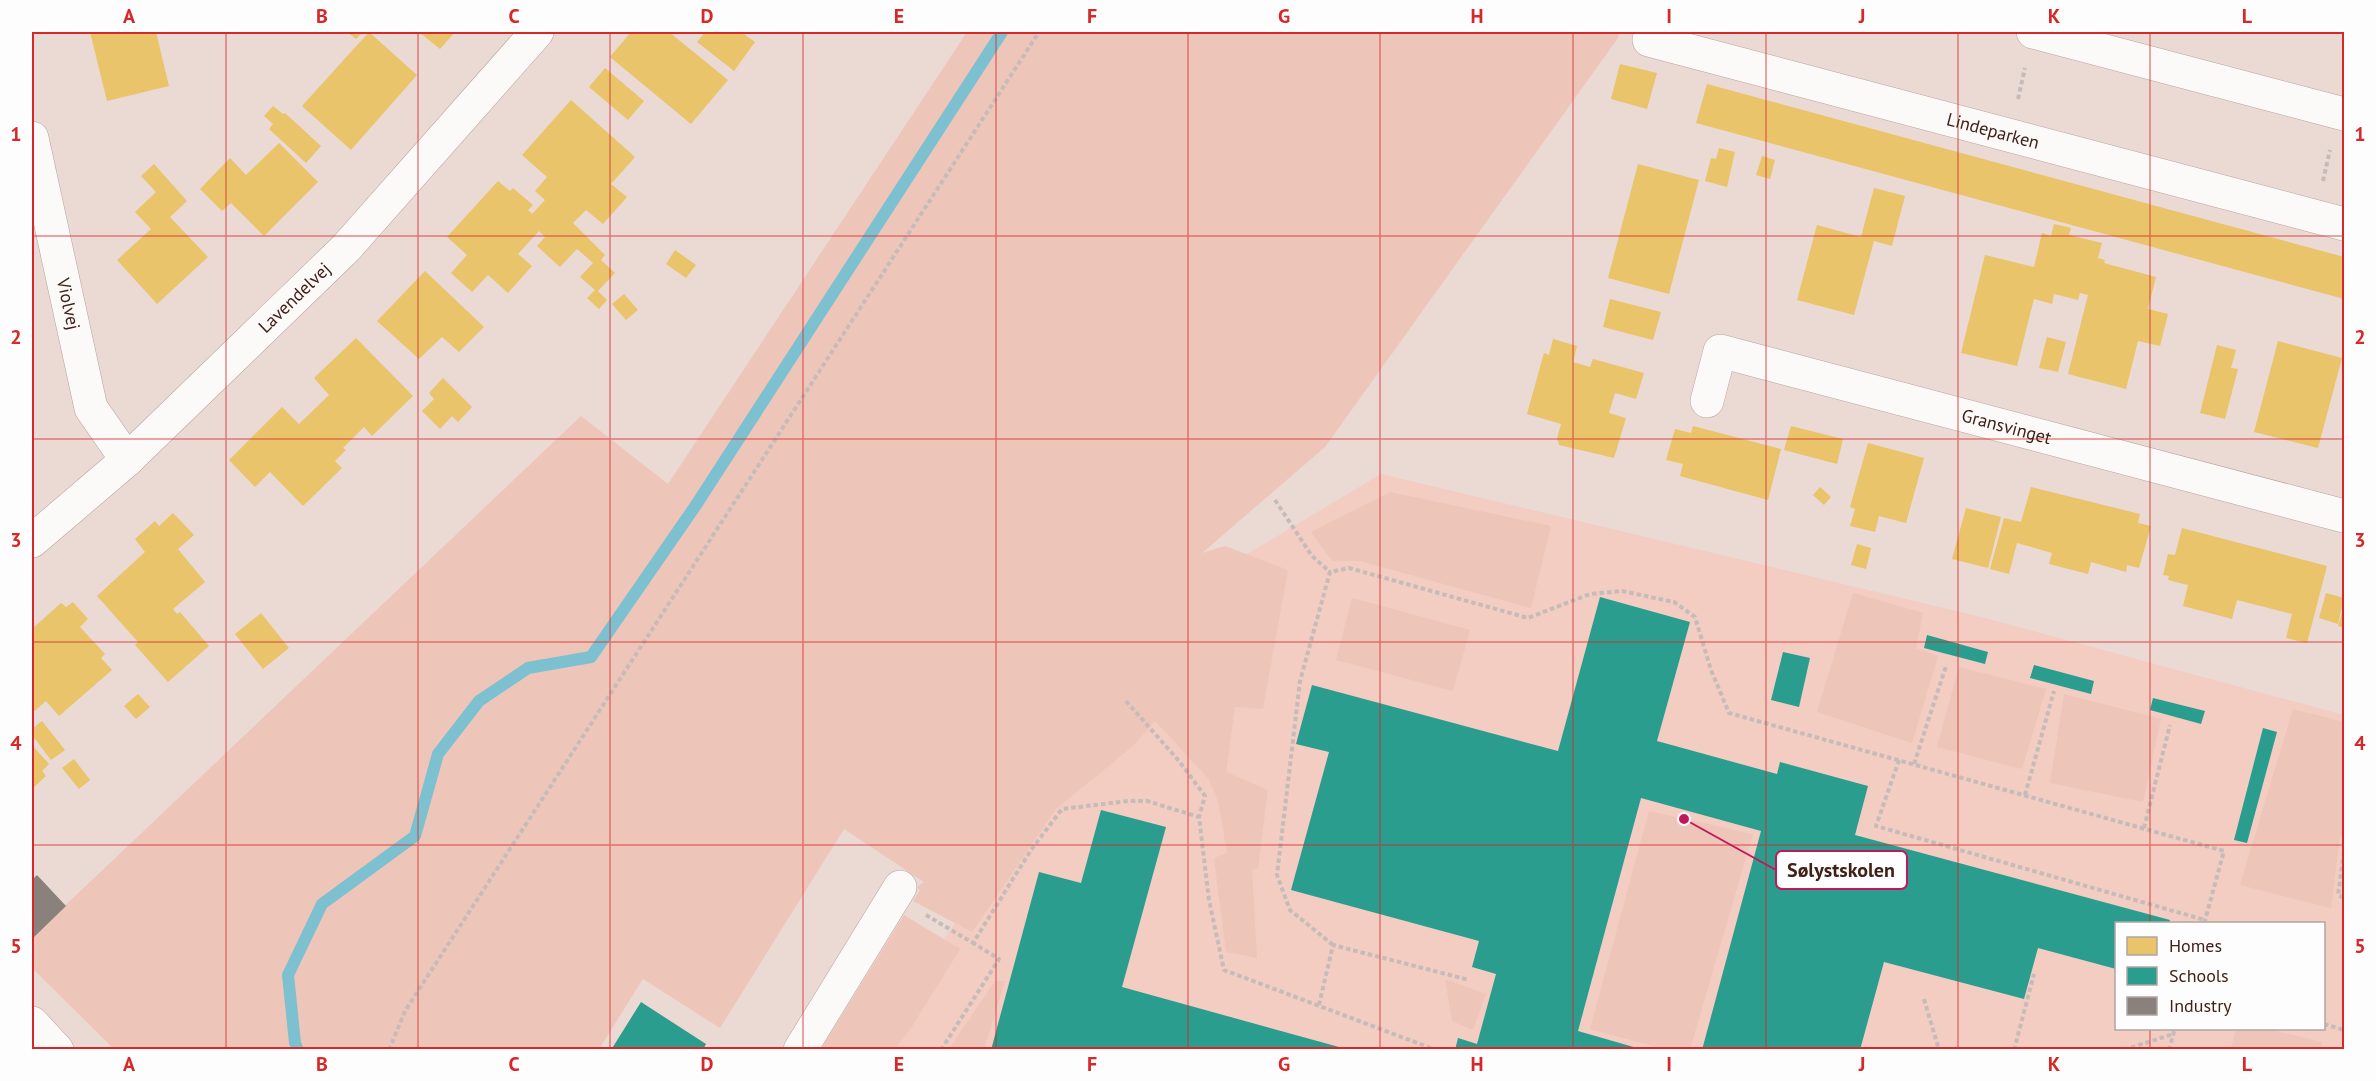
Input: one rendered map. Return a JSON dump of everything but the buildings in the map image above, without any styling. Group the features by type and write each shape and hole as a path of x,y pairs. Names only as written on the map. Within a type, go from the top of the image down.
{"street":[{"name":"Lavendelvej","path":"32,541 127,460 346,248 537,32"},
{"name":"Lindeparken","path":"1651,32 1649,40 2344,224"},
{"path":"2034,32 2344,114"},
{"name":"Violvej","path":"32,138 91,408 127,460"},
{"name":"Gransvinget","path":"1707,401 1720,351 2344,516"},
{"path":"800,1050 897,892"},
{"path":"32,1023 57,1050"}],"path":[{"path":"389,1050 405,1011 1039,32"},
{"path":"2008,135 2034,32"},
{"path":"1275,500 1312,556 1330,572"},
{"path":"1330,572 1349,568 1528,618 1590,594 1622,591 1674,602 1695,617 1711,670 1729,713 1914,764 2224,850 2204,922 1876,826 1899,760"},
{"path":"1330,572 1300,681 1277,875 1290,910 1333,945 1469,981"},
{"path":"1914,764 1946,666"},
{"path":"2025,795 2054,691"},
{"path":"1126,701 1179,761 1205,796 1198,817 1209,900 1224,970 1436,1050"},
{"path":"2144,828 2170,725"},
{"path":"973,943 1031,850 1062,809 1147,801 1198,817"},
{"path":"2344,852 2338,895 2344,897"},
{"path":"897,892 999,959 941,1050"},
{"path":"1319,1005 1333,945"},
{"path":"2014,1050 2034,974"},
{"path":"1924,999 1940,1050"},
{"path":"2325,1024 2344,1030"},
{"path":"2124,1050 2174,1031"},
{"path":"2169,1050 2174,1031"}],"shaded area":[{"path":"967,32 1619,32 1618,38 1325,447 1202,553 1225,546 1288,570 1263,709 1235,707 1226,772 1268,790 1258,869 1252,870 1257,958 1226,952 1214,858 1227,853 1218,800 1208,778 1155,721 1133,746 1056,809 972,932 913,901 920,890 917,887 924,882 844,829 720,1028 643,979 599,1049 114,1049 32,968 32,937 581,416 668,484"},
{"path":"1381,474 1981,617 2344,715 2344,1049 870,1050 1172,599"},
{"path":"1390,492 1551,526 1531,608 1360,561 1332,561 1311,532"},
{"path":"1853,593 1923,613 1916,648 1938,656 1912,743 1817,712"},
{"path":"1352,598 1470,630 1453,691 1336,660"},
{"path":"1959,667 2046,689 2022,769 1937,747"},
{"path":"2064,694 2161,719 2143,802 2050,783"},
{"path":"2293,709 2344,722 2344,837 2340,836 2331,908 2240,885"},
{"path":"1649,811 1753,834 1690,1049 1664,1049 1590,1029"},
{"path":"904,915 960,949 911,1028 895,1049 821,1049"},
{"path":"1445,979 1486,994 1473,1030 1452,1021"},
{"path":"995,981 1005,981 984,1049 949,1049"},
{"path":"2236,1030 2272,1030 2322,1042 2320,1049 2231,1049"}],"waterway":[{"path":"298,1050 295,1043 288,975 322,904 415,836 438,754 479,701 528,668 591,657 696,505 1002,32"}],"place":[{"name":"Sølystskolen","path":"1684,819"}]}
